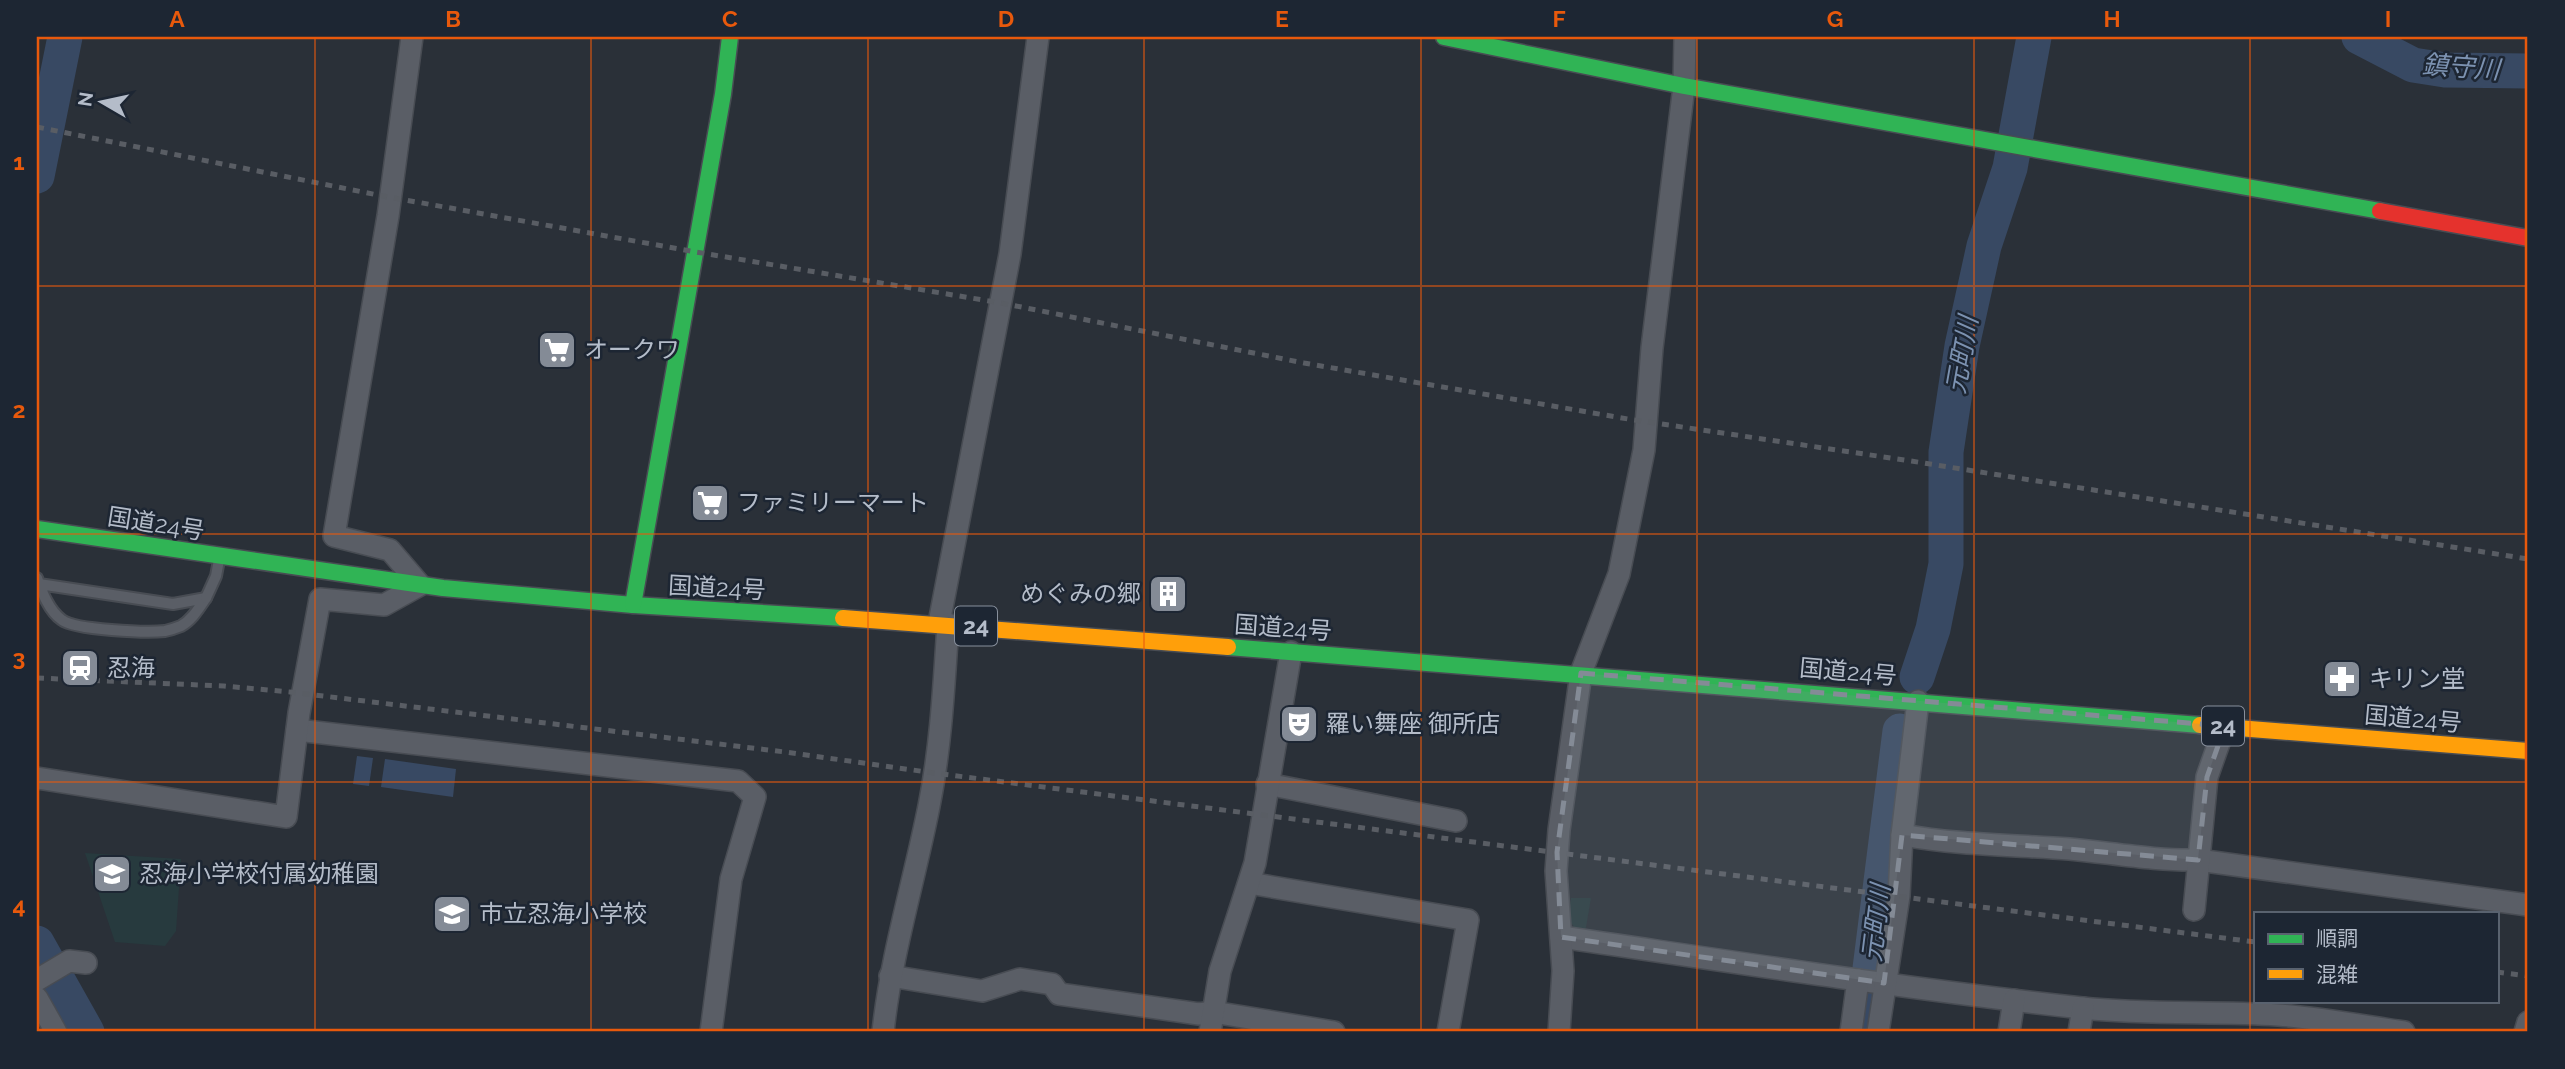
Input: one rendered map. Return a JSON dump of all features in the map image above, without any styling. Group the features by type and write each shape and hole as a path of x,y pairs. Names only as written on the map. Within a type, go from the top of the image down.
{"main road":[{"path":"633,605 723,94 730,37"},
{"path":"1444,37 1684,86 2528,239"},
{"name":"国道24号","path":"37,530 420,584 633,605 943,624 1581,673 2528,751"}],"street":[{"path":"37,778 286,817 297,730 320,599 384,605 420,584 390,550 334,536 388,216 412,37"},
{"path":"883,1032 890,976 929,805 944,691 943,624 1010,254 1038,37"},
{"path":"1559,1032 1562,982 1557,852 1581,673 1619,573 1644,450 1652,348 1684,86 1685,37"},
{"path":"1211,1022 1227,946 1250,883 1291,652"},
{"path":"1878,1032 1899,895 1902,835 1918,701"},
{"path":"2194,910 2207,777 2225,726"},
{"path":"297,730 738,781 755,797 732,879 711,1032"},
{"path":"1267,784 1457,821"},
{"path":"1902,835 1944,843 2082,850 2169,860 2198,860 2528,905"},
{"path":"1250,883 1468,920 1448,1032"},
{"path":"1561,937 1884,983 2202,1022 2329,1020 2404,1032"},
{"path":"37,980 76,963"},
{"path":"890,976 982,991 1020,979 1052,984 1059,995 1199,1014 1211,1022 1329,1032"},
{"path":"1851,1032 1858,979"},
{"path":"2009,1032 2014,1000"},
{"path":"2079,1032 2083,1008"},
{"path":"39,1009 56,1032"},
{"path":"2525,1032 2528,1022"}],"lane":[{"path":"38,581 49,606 62,621 86,628 166,631 183,625 196,614 216,576 219,557"},
{"path":"38,581 173,604 206,598"}],"highlighted area":[{"path":"1581,673 2225,726 2207,777 2198,860 1902,835 1884,983 1561,937 1557,852"}],"green space":[{"path":"85,853 181,859 176,931 165,946 115,942"},
{"path":"1571,898 1591,898 1585,933 1574,927 1568,918"}],"water":[{"path":"357,756 373,758 369,786 353,784"},
{"path":"385,759 456,769 453,797 381,787"}],"waterway":[{"path":"37,176 65,37"},
{"name":"元町川","path":"1917,677 1933,629 1946,564 1946,452 1962,346 1984,246 2010,168 2034,37"},
{"name":"鎮守川","path":"2359,37 2413,65 2445,70 2528,71"},
{"name":"元町川","path":"1862,1032 1900,731"},
{"path":"37,943 87,1032"}],"railway":[{"path":"37,127 383,196 1001,303 1304,363 1628,419 2528,559"},
{"path":"37,678 224,686 290,692 785,752 2254,942"},
{"path":"2498,972 2528,976"}],"traffic: fast":[{"path":"633,605 723,94 730,37"},
{"path":"1444,37 1684,86 2380,211"},
{"path":"37,529 443,588 633,605 843,618"},
{"path":"1228,647 2200,725"}],"traffic: slow":[{"path":"843,618 1228,647"},
{"path":"2200,725 2528,751"}],"traffic: jam":[{"path":"2380,211 2528,238"}],"place":[{"name":"オークワ","path":"557,350"},
{"name":"ファミリーマート","path":"710,503"},
{"name":"めぐみの郷","path":"1168,594"},
{"name":"忍海","path":"80,668"},
{"name":"キリン堂","path":"2342,679"},
{"name":"羅い舞座 御所店","path":"1299,724"},
{"name":"忍海小学校付属幼稚園","path":"112,874"},
{"name":"市立忍海小学校","path":"452,914"}]}
